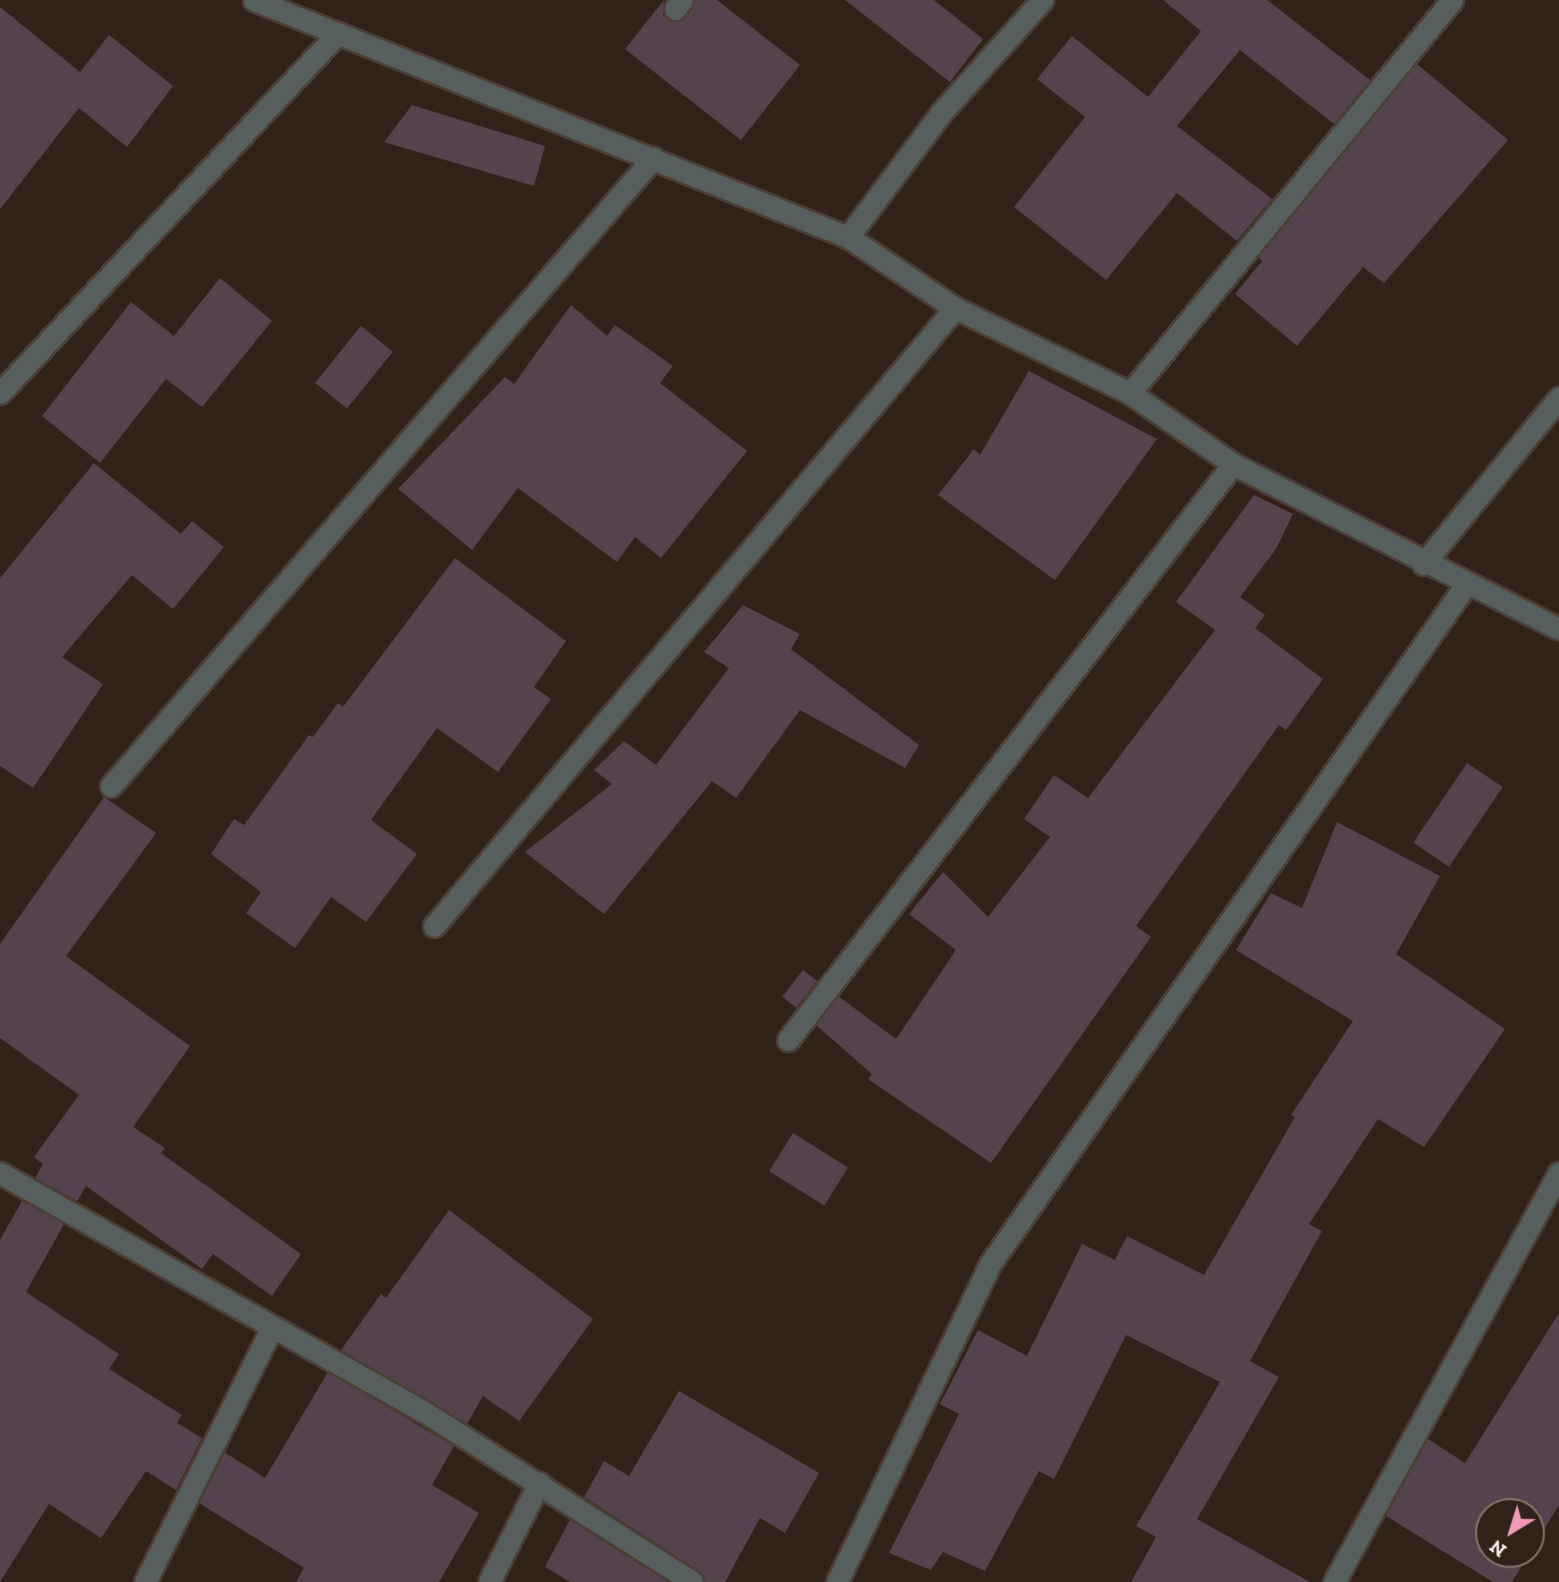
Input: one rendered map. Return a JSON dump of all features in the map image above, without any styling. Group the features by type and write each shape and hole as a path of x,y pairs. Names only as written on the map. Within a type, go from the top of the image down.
{"street":[{"path":"254,0 848,237 955,308 1130,393 1233,464 1465,586 1559,629"},
{"path":"848,237 941,113 1042,0"},
{"path":"1130,393 1452,0"},
{"path":"0,393 338,33"},
{"path":"111,786 653,158"},
{"path":"434,926 955,308"},
{"path":"1423,564 1559,398"},
{"path":"788,1040 1233,464"},
{"path":"837,1582 990,1264 1465,586"},
{"path":"0,1173 271,1329 422,1411 692,1582"},
{"path":"1334,1582 1559,1174"},
{"path":"145,1582 271,1329"},
{"path":"489,1582 539,1483"}],"building":[{"path":"664,0 663,15 674,22 685,17 695,0 717,0 800,65 741,140 625,49"},
{"path":"845,0 934,0 983,39 950,82"},
{"path":"1163,0 1267,0 1370,80 1334,124 1240,50 1177,126 1272,199 1237,241 1177,193 1106,280 1014,207 1085,117 1037,79 1072,36 1148,97 1201,31"},
{"path":"0,7 80,72 109,35 173,86 127,147 79,108 0,209"},
{"path":"1417,64 1508,140 1384,283 1363,267 1297,346 1235,294 1262,261 1258,257"},
{"path":"412,105 545,146 534,186 384,142"},
{"path":"220,278 272,321 202,407 166,379 100,463 42,416 131,302 174,336"},
{"path":"571,305 607,336 615,325 673,366 660,383 747,451 661,558 635,537 617,562 518,488 472,550 398,489 505,377 514,384"},
{"path":"361,326 393,352 347,409 315,383"},
{"path":"1029,371 1157,439 1055,580 938,495 974,449 980,455"},
{"path":"94,463 181,534 192,521 224,547 173,609 132,575 62,657 103,684 33,788 0,766 0,578"},
{"path":"1254,495 1293,514 1276,549 1240,597 1265,615 1255,628 1323,679 1286,730 1279,725 1136,926 1151,937 991,1163 868,1079 872,1074 816,1025 838,996 896,1039 956,950 909,914 943,872 988,917 1050,837 1024,819 1054,775 1088,798 1215,630 1176,602"},
{"path":"455,558 566,641 534,687 551,699 498,772 437,728 371,820 417,854 366,922 331,897 295,948 246,913 261,892 211,854 234,819 244,825 309,735 313,737 338,703 343,707"},
{"path":"743,605 800,634 791,649 919,745 905,768 800,710 736,798 712,781 604,914 525,852 612,784 594,770 624,741 656,765 729,668 704,652"},
{"path":"1467,763 1503,787 1449,867 1413,843"},
{"path":"104,797 156,833 66,956 190,1046 133,1127 165,1148 161,1153 301,1254 272,1296 213,1254 202,1269 86,1186 77,1201 35,1178 43,1164 34,1157 79,1095 0,1038 0,944"},
{"path":"1337,822 1440,876 1396,954 1505,1029 1424,1147 1378,1119 1309,1224 1322,1231 1250,1361 1279,1377 1197,1519 1310,1582 1131,1582 1156,1537 1136,1526 1220,1382 1126,1335 1054,1479 1039,1471 985,1571 943,1552 931,1570 889,1553 959,1414 940,1404 978,1330 1027,1356 1082,1244 1115,1260 1127,1236 1204,1275 1295,1117 1291,1115 1353,1021 1236,950 1271,893 1302,908"},
{"path":"803,970 817,981 796,1008 782,997"},
{"path":"793,1133 848,1167 824,1206 769,1171"},
{"path":"22,1201 64,1224 26,1292 119,1354 109,1369 182,1415 177,1423 202,1438 176,1490 146,1471 101,1538 49,1504 0,1582 0,1240"},
{"path":"449,1210 593,1319 519,1421 483,1396 467,1424 341,1350 381,1294 386,1298"},
{"path":"1559,1313 1559,1505 1545,1528 1545,1498 1475,1498 1475,1568 1520,1568 1512,1582 1493,1582 1386,1516 1428,1439 1465,1463"},
{"path":"328,1372 454,1446 432,1485 479,1513 439,1582 296,1582 304,1568 199,1503 224,1452 265,1478"},
{"path":"679,1391 819,1473 785,1533 760,1518 725,1582 705,1582 699,1571 584,1497 604,1461 629,1476"},
{"path":"570,1520 668,1582 570,1582 545,1567"}]}
